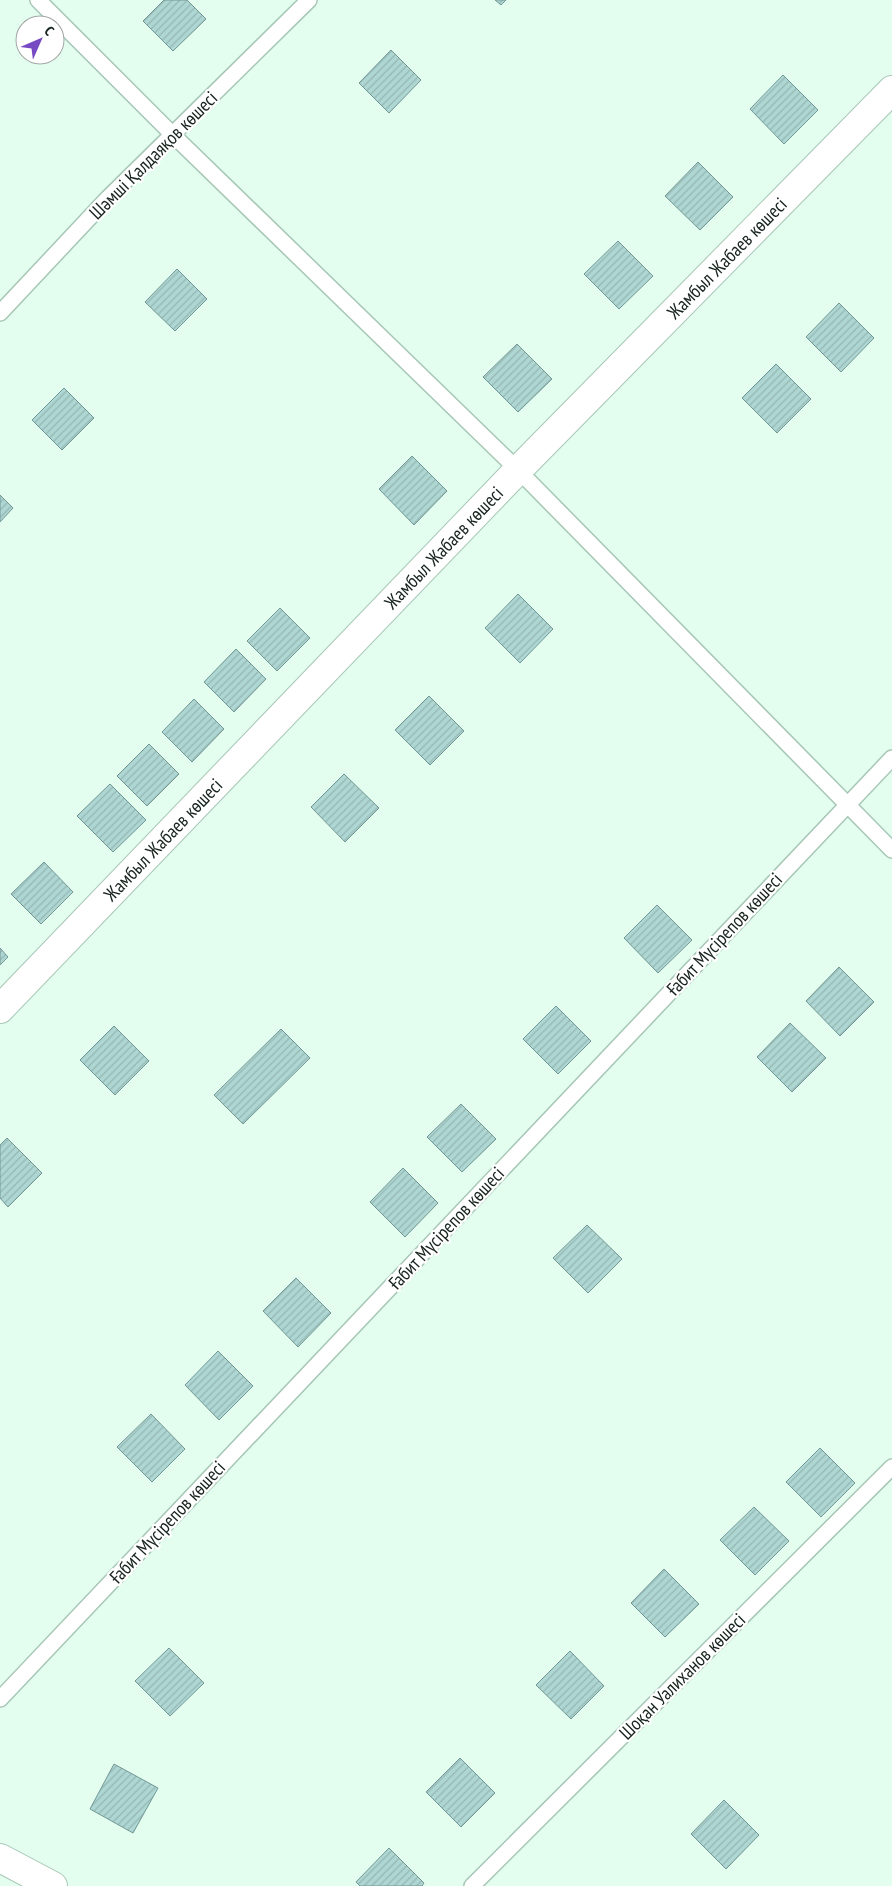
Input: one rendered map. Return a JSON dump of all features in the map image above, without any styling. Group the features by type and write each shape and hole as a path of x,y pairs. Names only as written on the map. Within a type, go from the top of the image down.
{"street":[{"name":"Жамбыл Жабаев көшесі","path":"0,1009 518,470 892,90"},
{"path":"0,1858 53,1886"}],"lane":[{"path":"38,0 173,135 518,470 892,850"},
{"name":"Шәмші Қалдаяқов көшесі","path":"0,313 108,198 309,0"},
{"name":"Ғабит Мүсірепов көшесі","path":"0,1699 892,758"},
{"name":"Шоқан Уалиханов көшесі","path":"472,1886 892,1467"}],"building":[{"path":"164,0 187,0 206,19 173,51 143,21"},
{"path":"495,0 506,0 501,5"},
{"path":"391,50 421,80 389,113 359,83"},
{"path":"783,75 818,110 784,144 750,109"},
{"path":"698,162 733,197 700,230 665,196"},
{"path":"618,241 653,276 619,309 584,274"},
{"path":"177,269 207,299 175,331 145,302"},
{"path":"839,303 874,338 841,372 806,337"},
{"path":"517,344 552,379 518,412 483,377"},
{"path":"776,364 811,399 777,433 742,398"},
{"path":"64,388 94,418 62,450 32,420"},
{"path":"412,456 447,491 414,525 379,489"},
{"path":"0,495 13,508 0,522"},
{"path":"518,594 553,629 520,663 485,628"},
{"path":"280,608 310,638 277,671 247,641"},
{"path":"236,649 266,679 234,712 204,682"},
{"path":"429,696 464,731 430,765 395,730"},
{"path":"194,699 224,729 192,762 162,732"},
{"path":"149,744 179,774 147,806 117,776"},
{"path":"344,774 379,808 345,842 311,807"},
{"path":"110,784 146,820 113,852 77,816"},
{"path":"44,862 73,892 41,924 11,894"},
{"path":"657,905 692,940 658,973 624,938"},
{"path":"0,948 8,957 0,965"},
{"path":"839,967 874,1002 840,1036 806,1001"},
{"path":"556,1006 591,1041 558,1074 523,1039"},
{"path":"790,1023 826,1058 792,1092 757,1057"},
{"path":"114,1026 149,1061 115,1095 80,1060"},
{"path":"281,1029 310,1058 243,1124 214,1095"},
{"path":"461,1104 496,1139 462,1172 427,1137"},
{"path":"7,1138 42,1173 8,1207 0,1198 0,1145"},
{"path":"403,1168 438,1203 405,1237 370,1202"},
{"path":"587,1225 622,1259 588,1293 553,1258"},
{"path":"296,1278 331,1313 298,1347 263,1311"},
{"path":"218,1351 253,1386 219,1420 185,1385"},
{"path":"151,1414 185,1449 152,1482 117,1447"},
{"path":"820,1448 855,1483 821,1517 786,1482"},
{"path":"754,1507 789,1541 755,1575 720,1540"},
{"path":"664,1569 699,1604 665,1637 631,1603"},
{"path":"169,1648 204,1683 170,1716 135,1681"},
{"path":"570,1651 604,1686 571,1719 536,1685"},
{"path":"460,1758 495,1793 461,1827 426,1792"},
{"path":"114,1764 158,1788 133,1833 90,1809"},
{"path":"724,1800 759,1835 726,1869 691,1834"},
{"path":"389,1848 424,1883 422,1886 360,1886 356,1882"}]}
